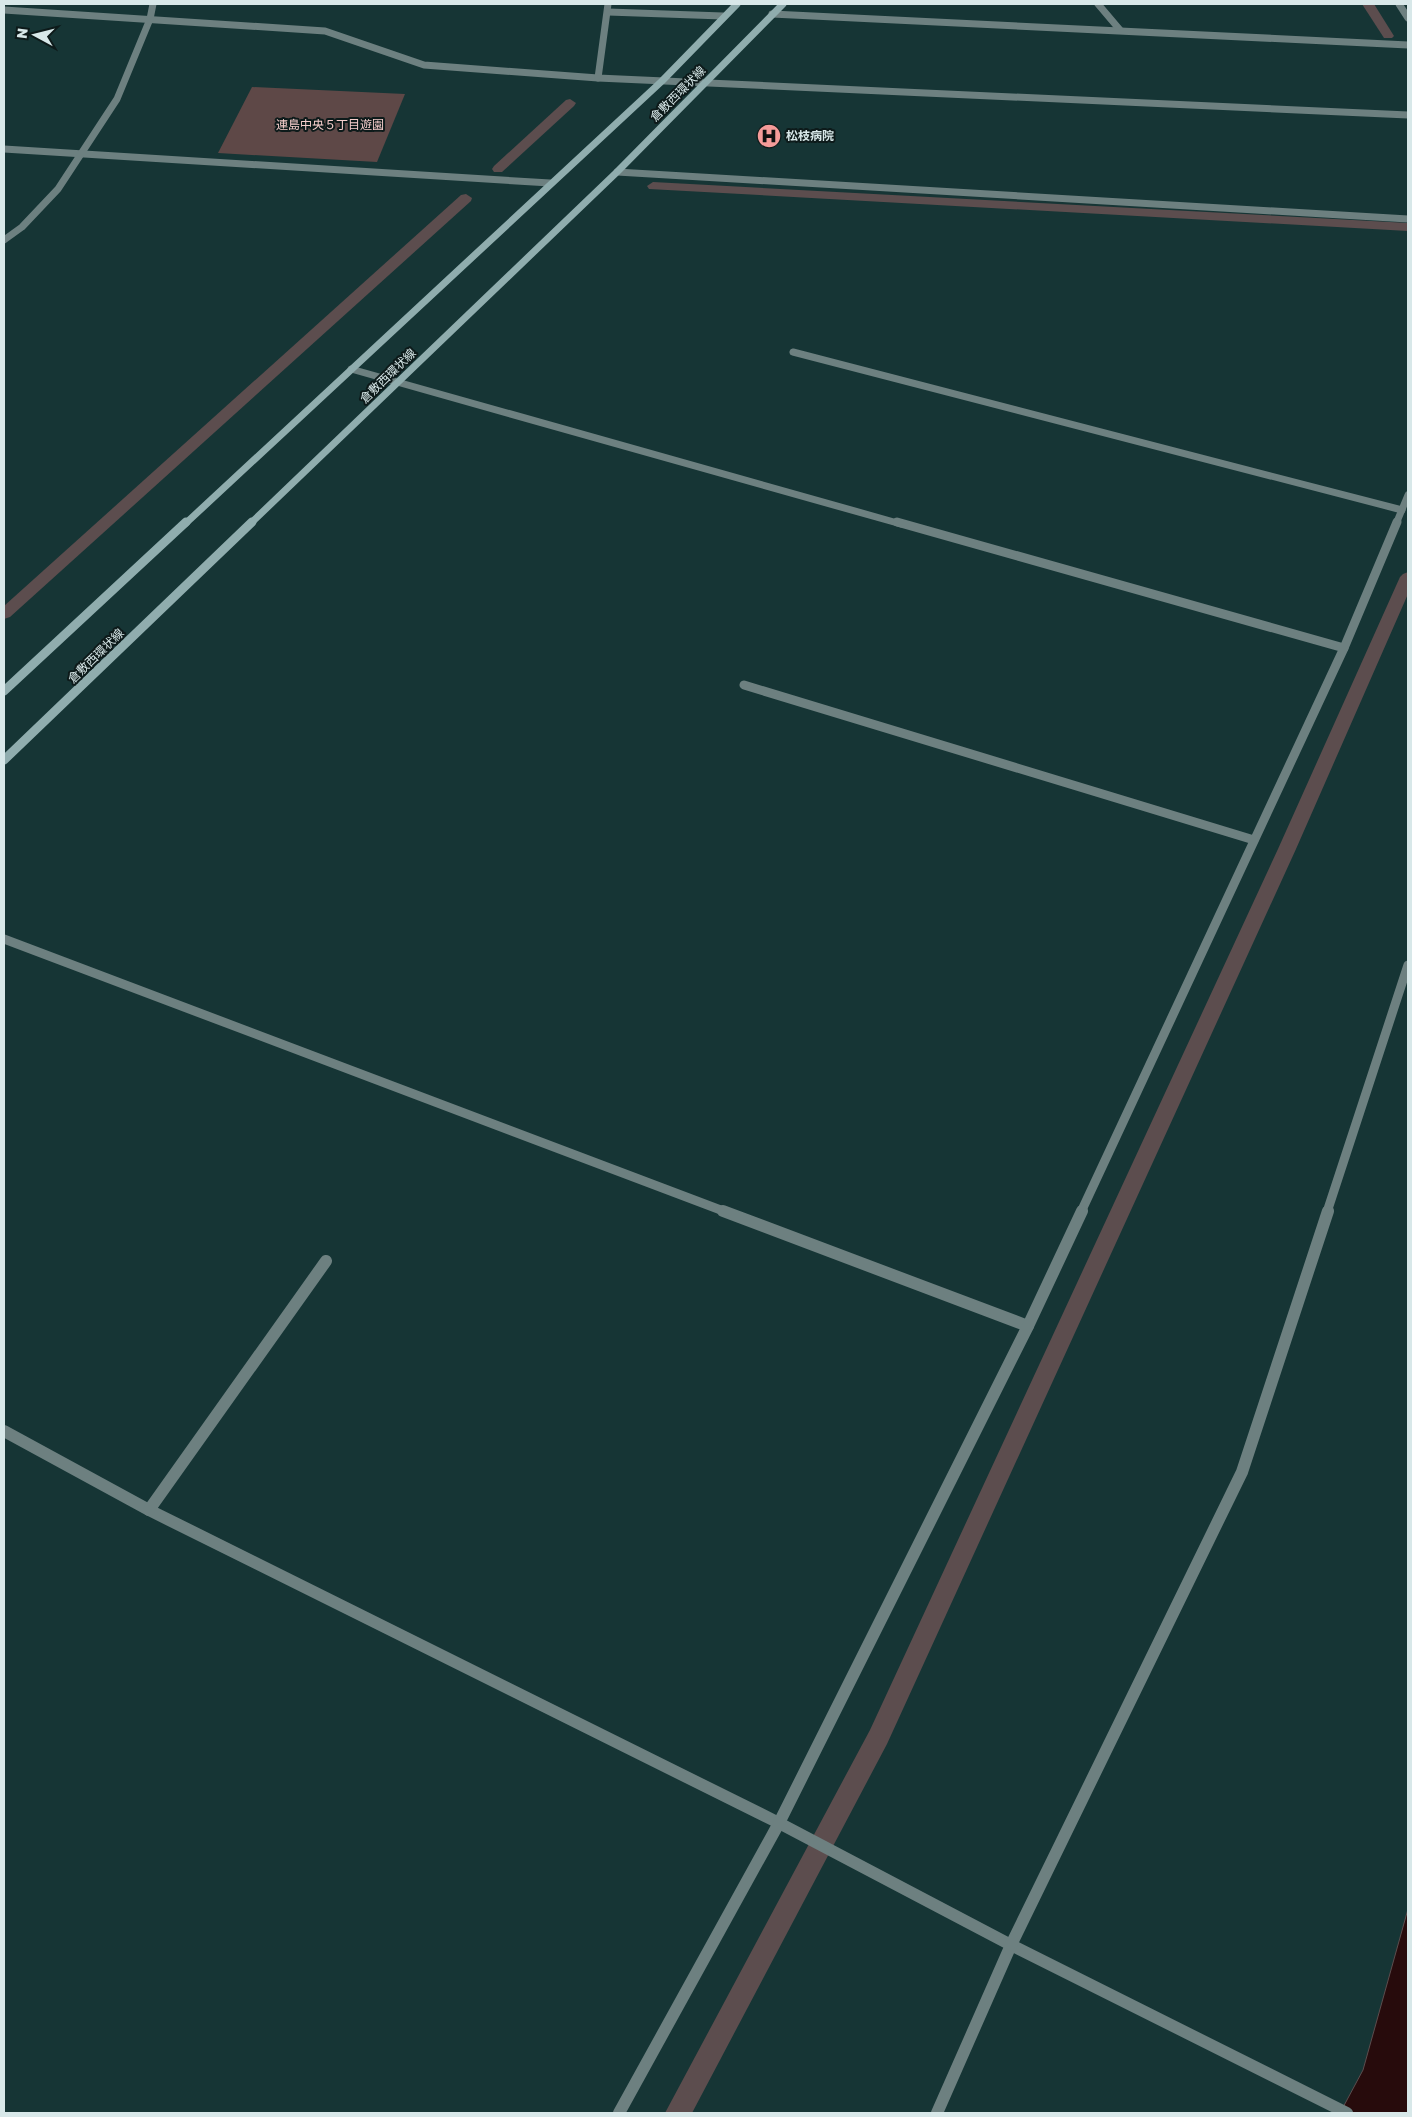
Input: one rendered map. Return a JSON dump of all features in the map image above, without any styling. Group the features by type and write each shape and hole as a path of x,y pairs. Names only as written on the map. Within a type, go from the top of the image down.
{"main road":[{"name":"倉敷西環状線","path":"4,691 662,81 723,16 737,4"},
{"name":"倉敷西環状線","path":"4,760 617,172 783,4"}],"street":[{"path":"4,240 22,227 58,189 117,100 150,19 153,4"},
{"path":"598,78 608,4"},
{"path":"1098,4 1120,30"},
{"path":"1399,4 1408,18"},
{"path":"4,10 325,30 424,65 598,78 1408,115"},
{"path":"608,12 723,16"},
{"path":"772,14 1408,45"},
{"path":"4,149 550,184"},
{"path":"617,172 1408,219"},
{"path":"793,352 1402,510"},
{"path":"351,369 1344,648"},
{"path":"619,2113 779,1823 1028,1326 1344,648 1408,495"},
{"path":"744,685 1254,840"},
{"path":"4,939 1028,1326"},
{"path":"938,2113 1011,1945 1242,1472 1408,965"},
{"path":"149,1510 326,1261"},
{"path":"4,1431 149,1510 779,1823 1011,1945 1348,2113"}],"green space":[{"name":"連島中央５丁目遊園","path":"252,87 405,94 377,162 218,153"}],"shaded area":[{"path":"1408,1909 1408,2113 1340,2113 1363,2070"}],"waterway":[{"path":"1368,4 1388,36"},
{"path":"498,169 570,103"},
{"path":"653,186 1408,227"},
{"path":"4,614 466,198"},
{"path":"678,2113 879,1737 1287,849 1408,577"}],"place":[{"name":"松枝病院","path":"769,136"}]}
